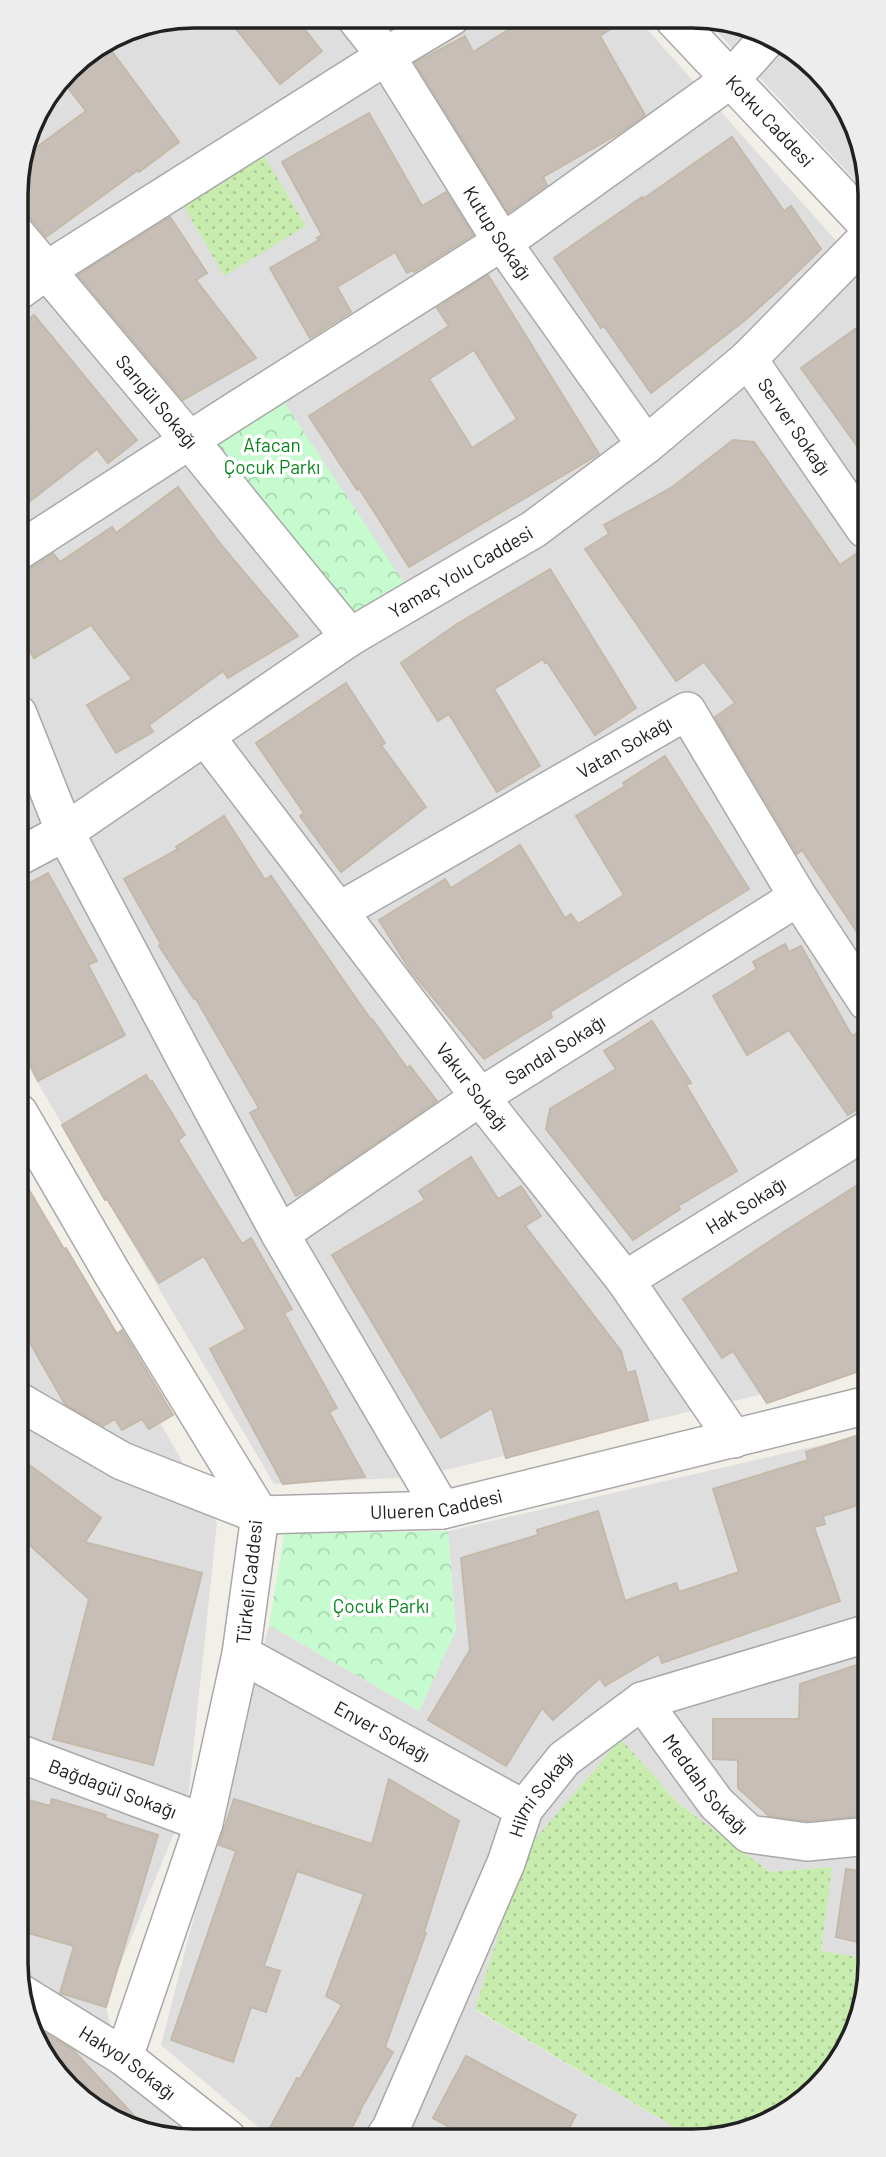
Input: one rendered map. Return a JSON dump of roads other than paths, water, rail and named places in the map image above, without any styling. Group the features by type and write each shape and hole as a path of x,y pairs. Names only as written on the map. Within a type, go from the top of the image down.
{"street":[{"name":"Kutup Sokağı","path":"364,28 387,56 502,242 646,446"},
{"path":"28,283 433,28"},
{"name":"Kotku Caddesi","path":"683,28 858,216"},
{"path":"28,545 502,242 731,79 762,44"},
{"name":"Yamaç Yolu Caddesi","path":"28,852 65,832 349,637 534,529 646,446 748,359 858,246"},
{"name":"Sarıgül Sokağı","path":"28,248 349,637"},
{"name":"Server Sokağı","path":"748,359 858,519"},
{"name":"Vatan Sokağı","path":"339,911 687,711 798,897 858,988"},
{"name":"Vakur Sokağı","path":"205,736 480,1097 625,1280 734,1439"},
{"path":"28,739 65,832 280,1234 442,1510"},
{"name":"Sandal Sokağı","path":"280,1234 480,1097 798,897"},
{"name":"Türkeli Caddesi","path":"28,1128 112,1273 260,1515 241,1654 204,1823 124,2057"},
{"name":"Hak Sokağı","path":"625,1280 858,1136"},
{"name":"Ulueren Caddesi","path":"28,1407 122,1461 260,1515 442,1510 858,1408"},
{"name":"Hilmi Sokağı","path":"396,2129 506,1863 524,1809 564,1759 642,1701 858,1636"},
{"name":"Enver Sokağı","path":"241,1654 524,1809"},
{"name":"Meddah Sokağı","path":"642,1701 716,1803 749,1834 807,1842 858,1837"},
{"name":"Bağdagül Sokağı","path":"28,1757 204,1823"},
{"name":"Hakyol Sokağı","path":"33,2001 124,2057 216,2129"}],"park label":[{"name":"Afacan Çocuk Parkı","path":"272,456"},
{"name":"Çocuk Parkı","path":"381,1606"}]}
